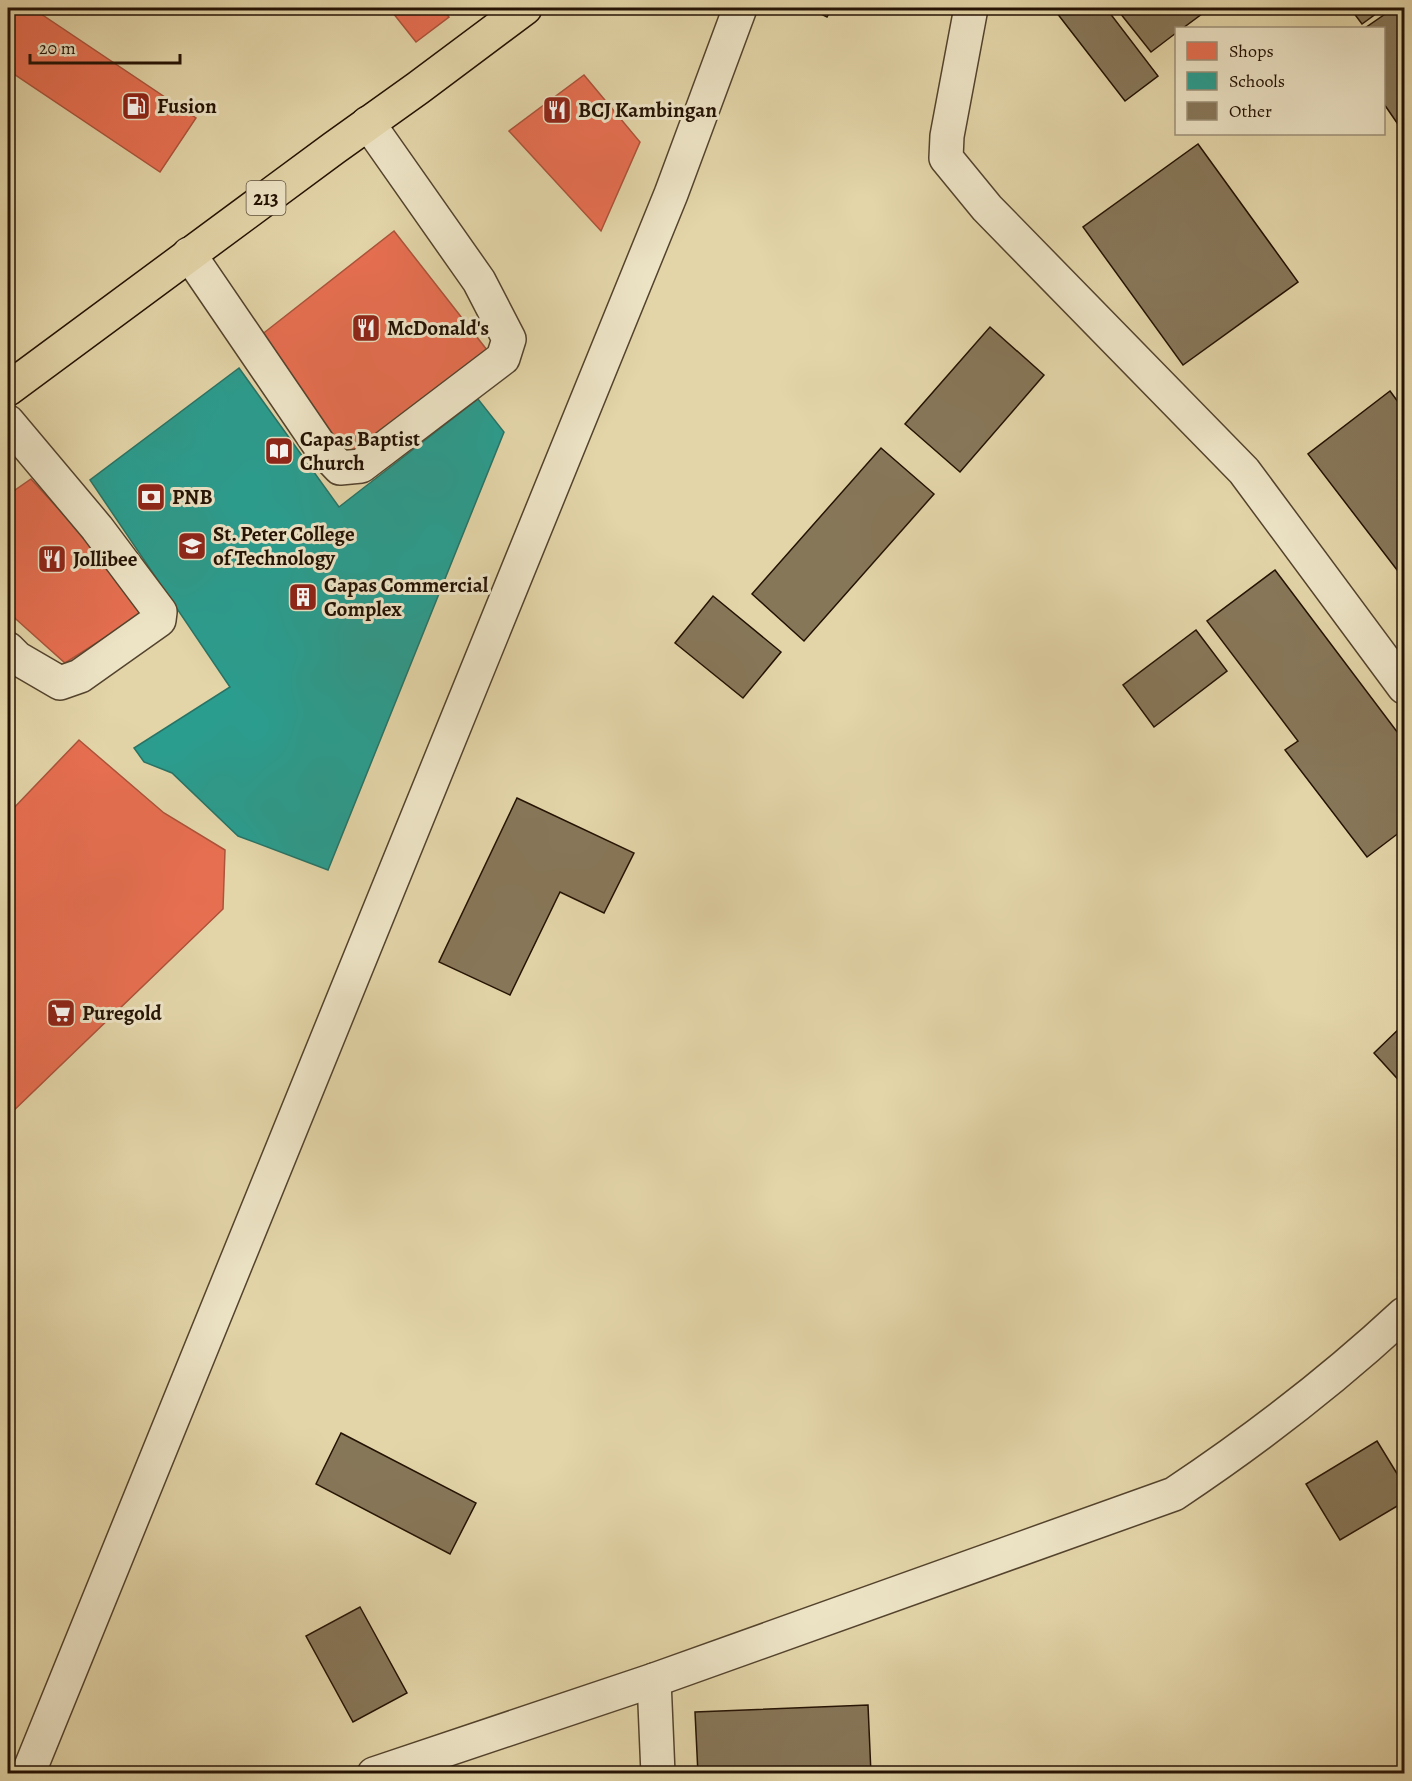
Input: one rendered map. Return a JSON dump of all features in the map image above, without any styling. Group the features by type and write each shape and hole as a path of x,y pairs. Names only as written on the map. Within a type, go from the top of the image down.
{"main road":[{"name":"213","path":"8,389 525,8"}],"street":[{"path":"28,1773 671,194 740,8"},
{"path":"971,8 947,136 946,158 987,208 1244,471 1404,687"},
{"path":"189,254 322,449 340,468 361,466 502,358 509,339 479,280 368,123"},
{"path":"8,422 97,528 160,612 159,620 150,627 80,676 60,683 17,658 8,649"},
{"path":"374,1773 654,1680 1174,1494 1224,1461 1368,1348 1404,1314"},
{"path":"654,1680 658,1773"}],"building: Shops":[{"path":"8,8 32,8 196,118 160,172 8,70"},
{"path":"389,8 442,8 449,17 416,42"},
{"path":"584,75 640,142 601,231 509,131"},
{"path":"394,231 487,350 353,459 256,339"},
{"path":"31,479 150,609 65,663 8,612 8,495"},
{"name":"Puregold","path":"79,740 164,813 225,850 223,909 8,1116 8,814"}],"building: Schools":[{"name":"Capas Commercial Complex","path":"239,368 339,507 478,399 504,432 328,870 238,836 172,773 144,762 134,748 230,687 90,480"}],"building: Other":[{"path":"809,8 832,8 827,17"},
{"path":"1053,8 1106,8 1158,76 1125,101"},
{"path":"1116,8 1210,8 1184,27 1175,27 1175,34 1151,52"},
{"path":"1350,8 1384,8 1362,24"},
{"path":"1394,8 1404,8 1404,133 1385,105 1385,27 1366,27"},
{"path":"1198,144 1298,282 1183,365 1083,227"},
{"path":"990,327 1044,375 960,472 905,424"},
{"path":"1390,391 1404,410 1404,579 1308,454"},
{"path":"881,448 934,494 804,641 752,594"},
{"path":"1275,570 1404,741 1404,829 1367,857 1285,750 1298,741 1207,621"},
{"path":"713,596 781,652 743,698 675,643"},
{"path":"1196,630 1227,671 1154,727 1123,685"},
{"path":"517,798 634,853 604,913 560,892 510,995 439,962"},
{"path":"1404,1024 1404,1086 1374,1053"},
{"path":"341,1433 476,1503 450,1554 316,1484"},
{"path":"1377,1441 1404,1485 1404,1502 1340,1540 1306,1484"},
{"path":"360,1607 407,1693 353,1722 306,1636"},
{"path":"868,1705 871,1774 698,1774 695,1712"}],"place":[{"name":"Fusion","path":"136,106"},
{"name":"BCJ Kambingan","path":"557,110"},
{"name":"McDonald's","path":"366,328"},
{"name":"Capas Baptist Church","path":"279,451"},
{"name":"PNB","path":"151,497"},
{"name":"St. Peter College of Technology","path":"192,546"},
{"name":"Jollibee","path":"52,559"},
{"name":"Capas Commercial Complex","path":"303,597"},
{"name":"Puregold","path":"61,1013"}]}
